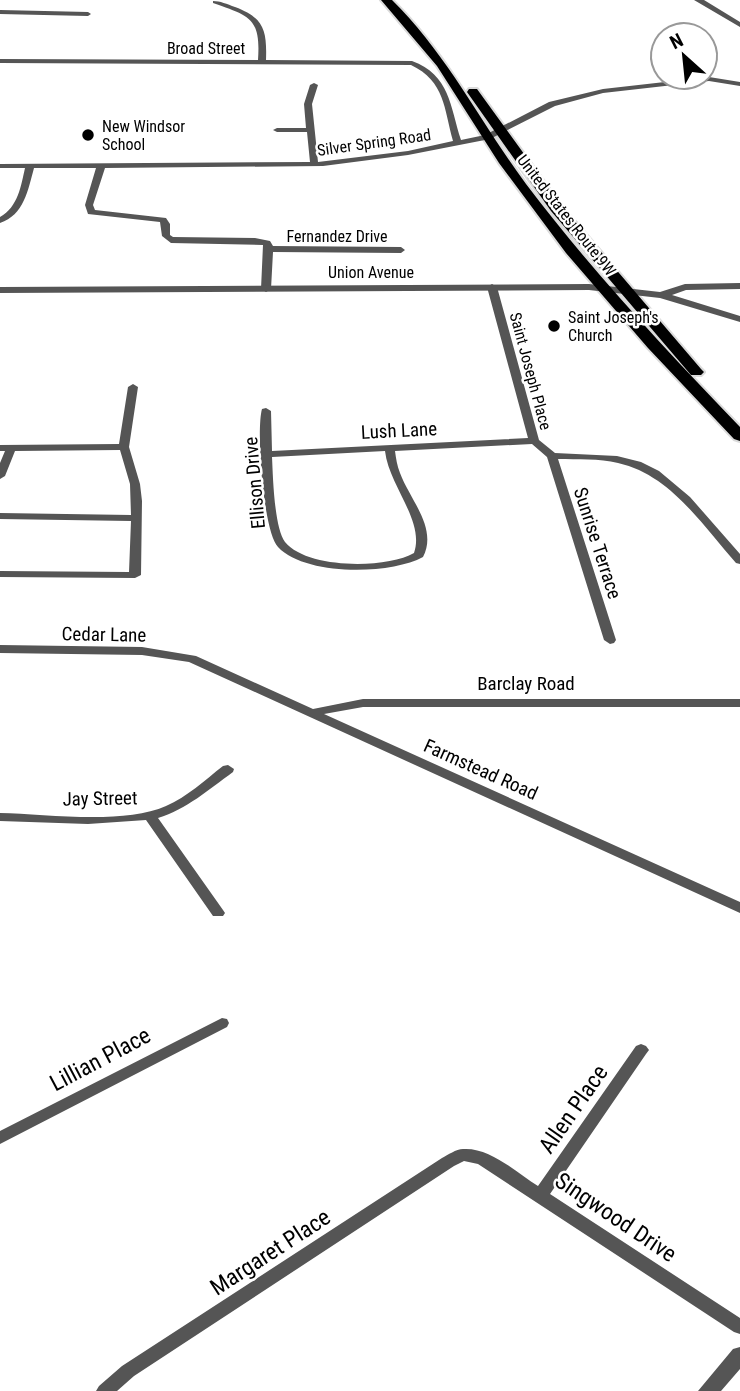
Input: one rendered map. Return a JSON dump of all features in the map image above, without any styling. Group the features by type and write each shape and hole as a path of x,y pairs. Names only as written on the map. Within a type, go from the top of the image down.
{"highway":[{"name":"United States Route 9W","path":"386,0 429,46 494,134 623,289 740,418"},
{"name":"United States Route 9W","path":"397,0 441,45 540,210 601,288 740,436"}],"street":[{"path":"698,0 740,24"},
{"path":"215,2 245,13 258,23 263,33 262,61"},
{"path":"0,12 88,14"},
{"name":"Broad Street","path":"0,61 412,63 425,69 442,90 451,108 458,144"},
{"name":"Silver Spring Road","path":"0,166 314,164 458,144 494,134 552,104 603,91 709,79 740,84"},
{"path":"314,85 308,104 314,164"},
{"path":"277,130 311,130"},
{"path":"0,220 10,217 16,210 30,166"},
{"name":"Fernandez Drive","path":"101,166 89,205 91,212 163,220 166,224 166,236 171,240 255,241 267,243 269,249 401,250"},
{"path":"266,289 269,249"},
{"name":"Union Avenue","path":"0,290 492,287 623,289 661,295 685,286 740,286"},
{"name":"Saint Joseph Place","path":"492,287 534,441 552,456"},
{"path":"661,295 740,319"},
{"path":"0,574 135,575 135,484 124,447 133,387"},
{"name":"Ellison Drive","path":"266,411 273,526 281,544 318,562 344,566 390,566 419,555 422,545 418,519 395,475 390,449"},
{"name":"Lush Lane","path":"267,454 534,441"},
{"path":"0,476 5,448 124,447"},
{"path":"552,456 617,459 654,471 680,493 740,561"},
{"name":"Sunrise Terrace","path":"552,456 610,640"},
{"path":"0,516 137,518"},
{"name":"Cedar Lane","path":"0,649 142,651 172,654 205,664"},
{"name":"Farmstead Road","path":"205,664 740,908"},
{"name":"Barclay Road","path":"313,713 363,703 740,704"},
{"name":"Jay Street","path":"0,817 150,817 171,809 228,769"},
{"path":"150,817 218,913"},
{"name":"Lillian Place","path":"0,1138 222,1023"},
{"name":"Allen Place","path":"541,1194 641,1050"},
{"name":"Singwood Drive","path":"463,1155 482,1158 541,1194 740,1327"},
{"name":"Margaret Place","path":"105,1391 128,1371 448,1162 463,1155"},
{"path":"708,1391 740,1355"}],"place":[{"name":"New Windsor School","path":"88,135"},
{"name":"Saint Joseph's Church","path":"554,326"}]}
